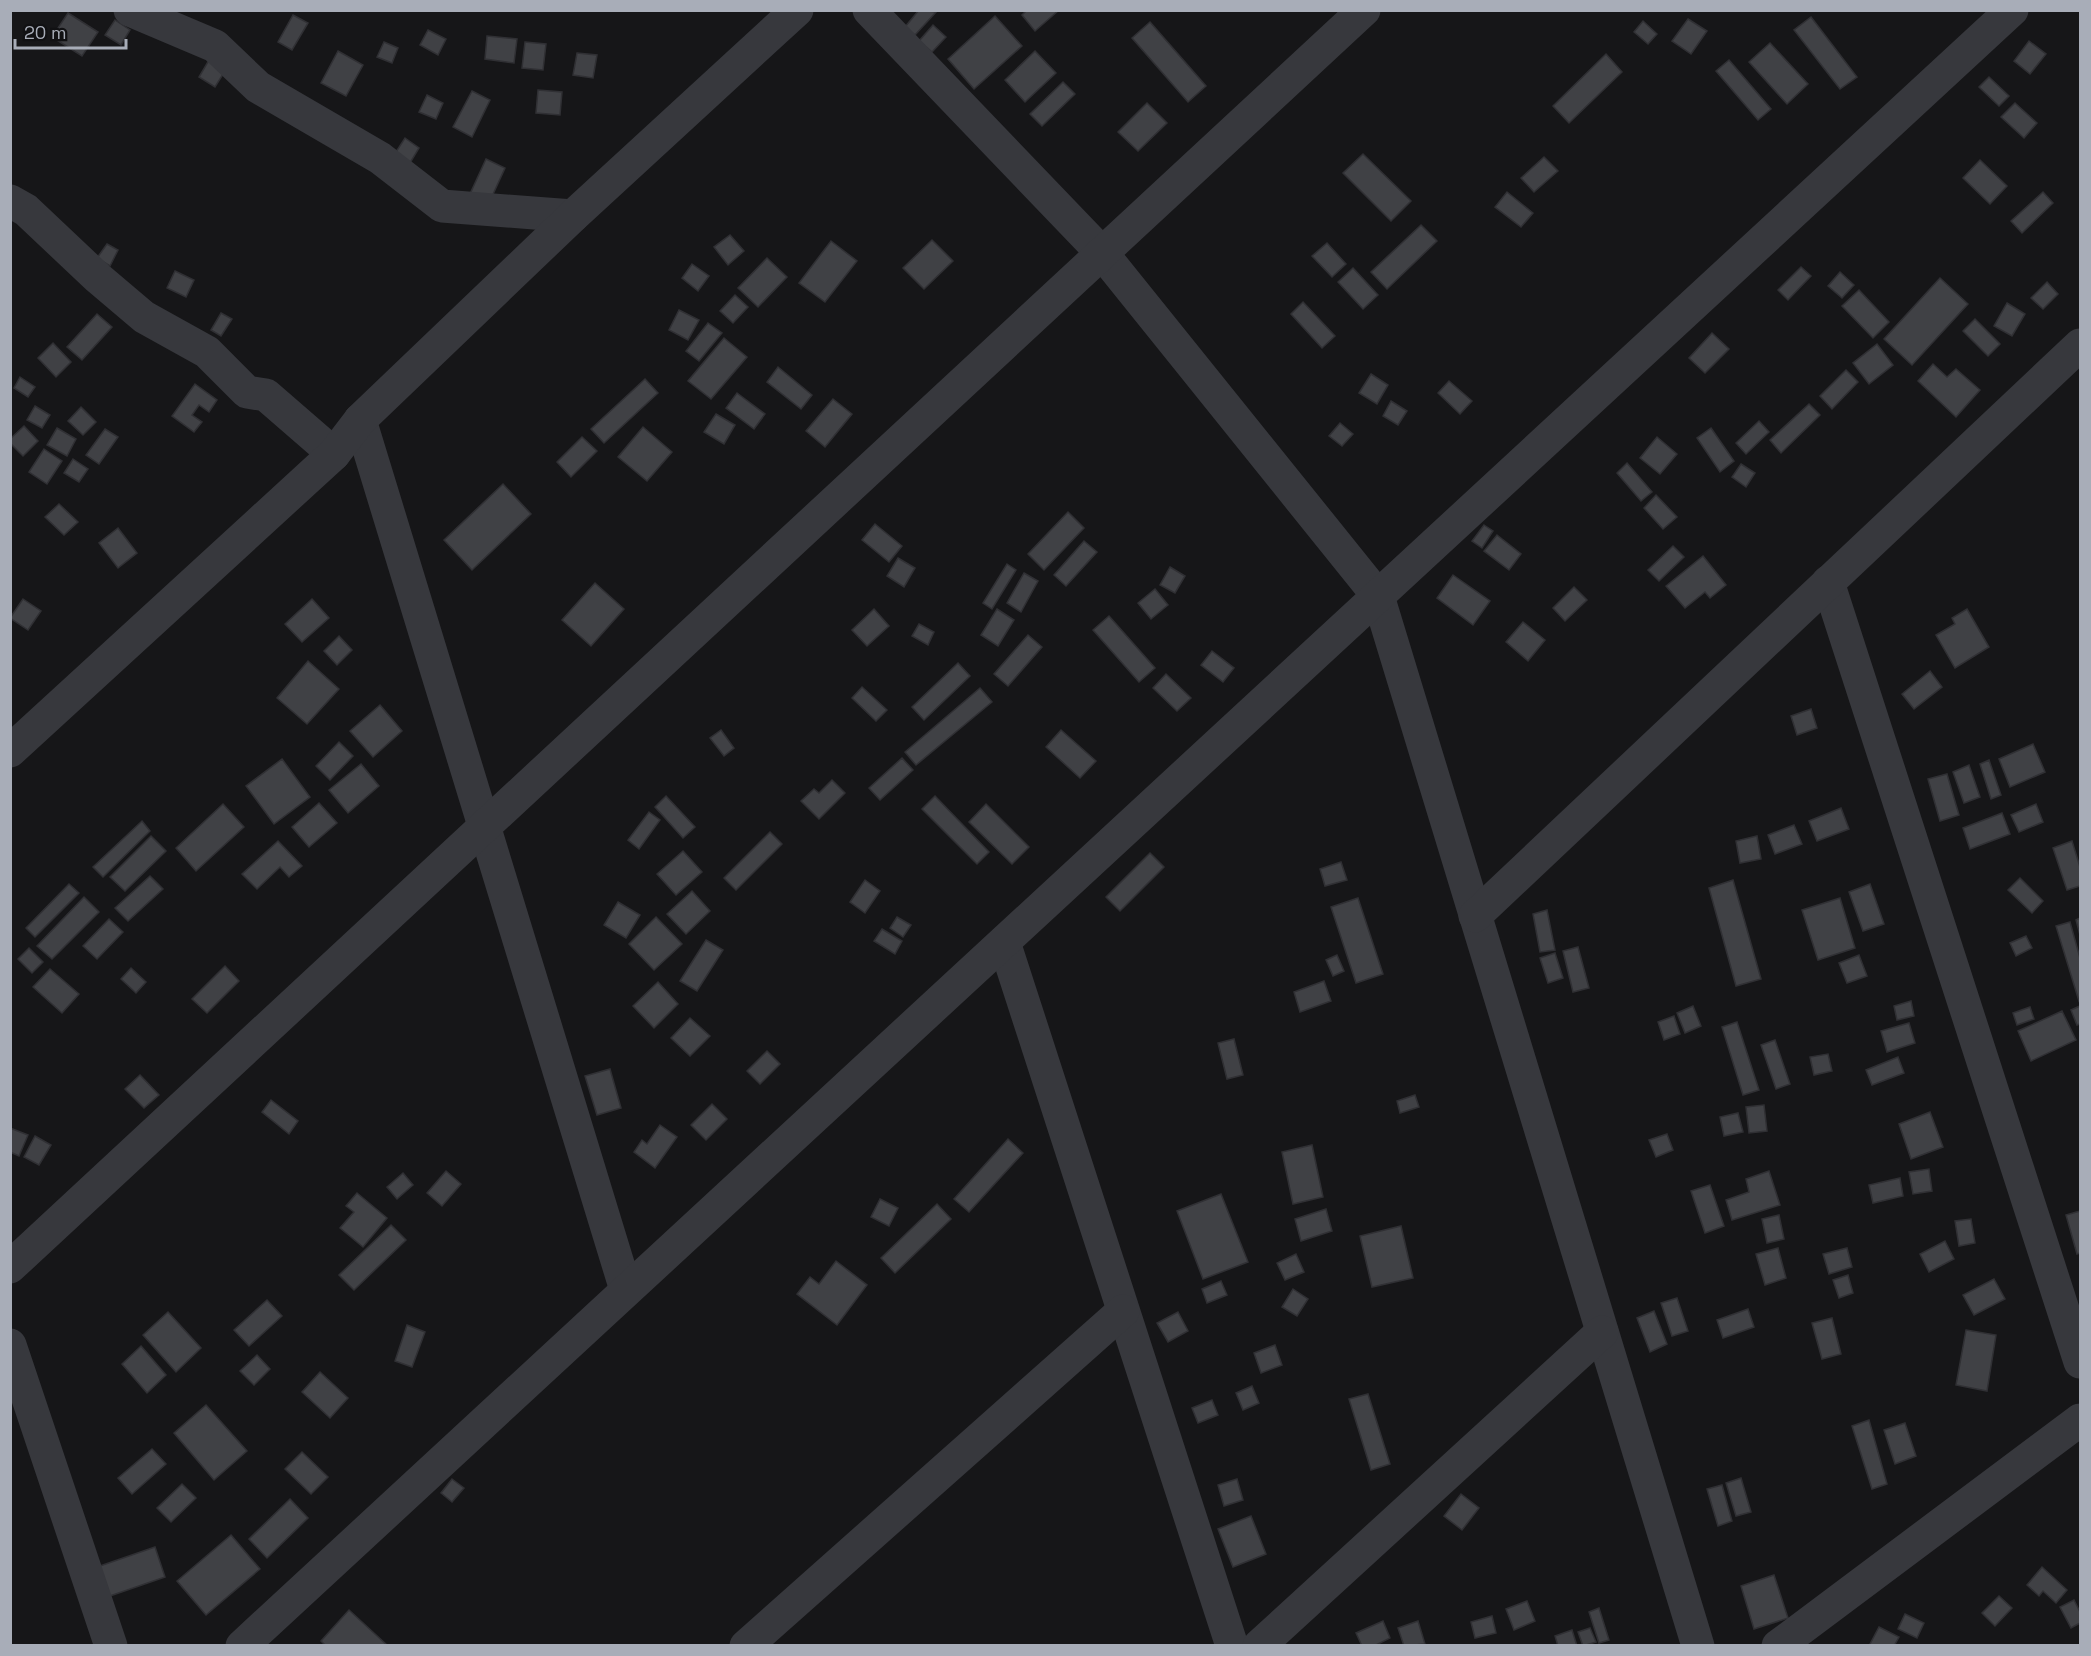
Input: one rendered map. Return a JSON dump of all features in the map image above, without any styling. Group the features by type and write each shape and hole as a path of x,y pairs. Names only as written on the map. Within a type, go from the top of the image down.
{"street":[{"path":"130,10 215,46 258,87 380,158 442,206 573,216"},
{"path":"10,751 334,454 360,420 573,216 797,10"},
{"path":"869,10 1102,253 1378,596 1698,1646"},
{"path":"10,1267 1364,10"},
{"path":"242,1646 2012,10"},
{"path":"10,201 26,210 98,278 144,317 207,352 248,392 266,395 334,454"},
{"path":"1475,916 2080,345"},
{"path":"360,420 626,1290"},
{"path":"1828,582 2080,1362"},
{"path":"1004,942 1232,1646"},
{"path":"746,1646 1123,1311"},
{"path":"1259,1646 1602,1332"},
{"path":"10,1345 111,1646"},
{"path":"1778,1646 2080,1420"}],"building":[{"path":"919,10 936,12 915,35 905,27"},
{"path":"1027,10 1059,10 1035,31 1022,15"},
{"path":"68,13 98,32 82,56 52,37"},
{"path":"293,15 308,23 292,50 278,42"},
{"path":"995,16 1022,46 974,89 948,59"},
{"path":"1811,17 1857,77 1840,89 1794,30"},
{"path":"1688,19 1707,31 1691,54 1672,41"},
{"path":"115,20 130,30 121,45 105,35"},
{"path":"1643,21 1657,34 1648,44 1634,32"},
{"path":"1150,22 1206,86 1188,102 1132,38"},
{"path":"933,25 946,37 932,52 919,41"},
{"path":"428,30 446,39 438,55 420,45"},
{"path":"487,36 517,39 514,63 485,59"},
{"path":"2029,41 2046,54 2030,74 2014,61"},
{"path":"384,42 398,48 392,63 377,57"},
{"path":"525,42 546,44 543,70 522,68"},
{"path":"1770,43 1808,84 1787,104 1749,62"},
{"path":"338,51 363,65 346,96 321,83"},
{"path":"1035,51 1056,73 1025,102 1005,80"},
{"path":"577,53 597,55 593,78 573,75"},
{"path":"1606,54 1622,72 1569,123 1553,106"},
{"path":"209,60 225,71 215,87 199,77"},
{"path":"1729,60 1771,109 1758,120 1716,71"},
{"path":"1989,77 2009,96 1999,106 1979,87"},
{"path":"1063,82 1075,94 1042,126 1030,114"},
{"path":"538,90 562,92 560,115 536,113"},
{"path":"472,91 490,100 472,137 453,127"},
{"path":"427,95 443,103 436,119 419,112"},
{"path":"1147,103 1167,123 1138,151 1118,132"},
{"path":"2015,103 2037,123 2024,138 2001,117"},
{"path":"405,138 419,148 407,168 392,158"},
{"path":"1363,154 1411,201 1391,221 1343,173"},
{"path":"1544,157 1558,171 1534,192 1521,178"},
{"path":"486,159 505,168 489,203 470,194"},
{"path":"1980,160 2007,186 1990,204 1963,178"},
{"path":"1507,192 1533,213 1521,227 1495,207"},
{"path":"2043,192 2053,203 2022,233 2011,221"},
{"path":"1421,225 1437,241 1387,289 1371,272"},
{"path":"730,235 744,251 728,265 714,247"},
{"path":"932,240 953,261 924,289 903,268"},
{"path":"831,241 857,261 825,302 799,283"},
{"path":"1327,243 1346,264 1332,277 1312,256"},
{"path":"107,244 118,250 110,266 97,258"},
{"path":"767,258 787,277 758,307 738,288"},
{"path":"692,264 709,276 698,291 682,278"},
{"path":"1801,267 1811,276 1788,300 1778,290"},
{"path":"1353,268 1378,295 1363,309 1338,282"},
{"path":"175,271 194,280 186,297 167,288"},
{"path":"1840,272 1854,285 1842,298 1828,286"},
{"path":"1940,278 1968,304 1912,365 1884,339"},
{"path":"2047,282 2058,294 2043,309 2031,298"},
{"path":"1859,290 1889,322 1873,338 1842,306"},
{"path":"735,295 748,307 733,323 720,311"},
{"path":"1303,302 1335,336 1322,348 1291,314"},
{"path":"2007,303 2025,314 2012,336 1994,326"},
{"path":"679,310 699,320 688,340 669,330"},
{"path":"221,313 232,319 221,336 211,330"},
{"path":"97,314 112,327 82,360 67,347"},
{"path":"1975,319 2000,344 1988,356 1963,331"},
{"path":"708,323 722,333 699,361 686,351"},
{"path":"1712,333 1729,349 1705,373 1689,358"},
{"path":"724,338 747,357 711,399 688,381"},
{"path":"53,343 71,362 56,377 38,358"},
{"path":"1877,344 1893,365 1869,384 1853,363"},
{"path":"1933,364 1947,377 1956,369 1980,390 1956,417 1918,381"},
{"path":"778,367 812,395 801,409 767,382"},
{"path":"1846,370 1858,382 1832,409 1820,396"},
{"path":"1371,374 1388,385 1377,404 1359,393"},
{"path":"20,377 35,387 28,397 14,388"},
{"path":"645,379 658,393 604,443 591,429"},
{"path":"1449,381 1472,401 1460,414 1438,393"},
{"path":"195,384 217,400 209,412 199,405 192,415 202,422 194,432 172,416"},
{"path":"737,393 765,414 754,429 726,408"},
{"path":"833,399 852,414 825,447 806,431"},
{"path":"1391,401 1407,411 1398,425 1383,416"},
{"path":"1809,404 1820,415 1781,453 1770,440"},
{"path":"35,406 50,415 42,428 27,420"},
{"path":"81,407 96,422 83,435 68,421"},
{"path":"716,414 735,425 724,444 704,432"},
{"path":"1759,421 1769,432 1746,454 1736,443"},
{"path":"1340,423 1353,434 1342,446 1329,436"},
{"path":"24,426 38,441 23,456 10,443 10,439"},
{"path":"643,427 672,452 647,481 618,457"},
{"path":"57,428 76,439 67,456 47,445"},
{"path":"1711,428 1734,461 1720,472 1697,438"},
{"path":"105,429 118,437 99,464 86,455"},
{"path":"582,437 597,451 571,477 557,462"},
{"path":"1657,437 1677,454 1660,474 1640,458"},
{"path":"44,449 62,461 47,484 29,472"},
{"path":"73,459 88,469 79,482 64,473"},
{"path":"1627,463 1652,492 1641,501 1617,473"},
{"path":"1741,464 1755,473 1746,487 1732,477"},
{"path":"503,484 531,514 472,570 444,540"},
{"path":"1656,495 1677,517 1663,529 1644,508"},
{"path":"59,504 78,522 64,535 45,517"},
{"path":"1068,512 1084,528 1044,570 1028,554"},
{"path":"875,524 902,546 889,562 862,540"},
{"path":"1484,525 1493,531 1482,548 1472,541"},
{"path":"118,528 137,553 118,568 99,543"},
{"path":"1497,535 1521,554 1509,570 1484,551"},
{"path":"1084,541 1097,552 1066,586 1054,575"},
{"path":"1673,546 1684,557 1659,581 1648,570"},
{"path":"1703,556 1726,585 1710,598 1705,592 1685,608 1666,586"},
{"path":"898,558 915,568 904,587 887,576"},
{"path":"1007,564 1016,570 992,609 983,603"},
{"path":"1170,567 1185,576 1175,593 1160,585"},
{"path":"1024,573 1038,581 1021,612 1007,603"},
{"path":"1453,575 1490,601 1473,625 1437,598"},
{"path":"595,583 624,609 591,646 562,620"},
{"path":"1574,587 1587,600 1565,621 1553,608"},
{"path":"1155,589 1168,605 1151,619 1138,603"},
{"path":"23,599 41,611 28,630 10,618"},
{"path":"312,599 329,618 302,642 285,624"},
{"path":"874,609 889,626 867,646 852,630"},
{"path":"997,609 1014,620 998,646 981,635"},
{"path":"1967,609 1989,647 1955,668 1936,635 1955,624 1952,618"},
{"path":"1109,616 1155,668 1139,682 1093,630"},
{"path":"1523,622 1545,640 1528,661 1506,642"},
{"path":"919,624 934,632 928,645 912,636"},
{"path":"1028,635 1042,647 1008,686 994,674"},
{"path":"339,636 352,650 337,665 324,651"},
{"path":"1212,651 1234,668 1223,682 1201,665"},
{"path":"308,661 339,689 307,724 277,698"},
{"path":"958,663 970,676 924,720 912,707"},
{"path":"1930,671 1942,687 1914,709 1902,694"},
{"path":"1166,674 1191,698 1177,711 1153,688"},
{"path":"862,687 887,710 876,721 852,698"},
{"path":"980,688 992,702 916,765 905,752"},
{"path":"380,705 402,731 373,757 350,731"},
{"path":"1811,709 1817,728 1797,735 1791,716"},
{"path":"721,730 734,748 724,756 710,738"},
{"path":"1061,730 1096,761 1080,778 1046,747"},
{"path":"339,742 353,756 330,780 316,766"},
{"path":"2033,744 2045,772 2010,787 1999,759"},
{"path":"902,758 913,770 880,800 869,788"},
{"path":"282,759 310,797 274,824 246,786"},
{"path":"1989,760 2001,795 1991,799 1980,764"},
{"path":"361,764 379,786 348,813 329,790"},
{"path":"1969,765 1980,797 1964,803 1953,772"},
{"path":"1947,774 1959,815 1940,821 1928,779"},
{"path":"832,780 845,793 819,819 801,801 814,789 819,793"},
{"path":"666,796 695,827 683,838 655,807"},
{"path":"935,796 989,852 977,864 922,809"},
{"path":"319,803 337,823 309,847 292,827"},
{"path":"223,804 244,827 196,871 176,848"},
{"path":"986,804 1029,847 1012,864 969,822"},
{"path":"2036,804 2043,822 2019,832 2011,815"},
{"path":"1841,808 1849,829 1817,841 1809,821"},
{"path":"649,812 660,820 639,849 628,840"},
{"path":"2002,813 2010,834 1970,849 1963,828"},
{"path":"142,821 150,831 103,877 93,867"},
{"path":"1794,825 1802,844 1775,854 1768,835"},
{"path":"770,832 782,844 736,890 724,878"},
{"path":"151,836 166,851 125,891 110,877"},
{"path":"1757,836 1761,859 1740,863 1736,841"},
{"path":"278,841 302,866 289,877 280,867 257,889 242,874"},
{"path":"2072,841 2080,867 2080,886 2067,890 2053,848"},
{"path":"683,851 702,872 676,895 657,874"},
{"path":"1150,853 1164,867 1120,911 1106,897"},
{"path":"1341,862 1347,880 1325,886 1320,869"},
{"path":"150,876 163,889 128,921 115,908"},
{"path":"2020,878 2043,901 2032,913 2008,890"},
{"path":"865,880 880,891 865,913 850,902"},
{"path":"1733,880 1761,979 1736,986 1709,888"},
{"path":"69,884 79,893 35,937 26,928"},
{"path":"1870,884 1884,924 1863,931 1849,892"},
{"path":"692,891 710,911 686,934 667,914"},
{"path":"84,897 99,912 52,959 37,946"},
{"path":"1358,898 1383,974 1356,983 1331,907"},
{"path":"1840,898 1855,948 1818,960 1802,910"},
{"path":"618,902 640,915 626,938 604,925"},
{"path":"1547,910 1555,950 1540,952 1533,914"},
{"path":"656,917 682,944 654,970 629,944"},
{"path":"897,917 911,925 903,937 890,928"},
{"path":"2080,918 2080,935 2076,920"},
{"path":"109,919 123,932 97,959 83,946"},
{"path":"2070,922 2080,958 2079,1001 2056,926"},
{"path":"882,929 902,941 895,954 874,941"},
{"path":"2026,936 2032,948 2016,956 2010,943"},
{"path":"706,940 723,950 697,991 680,981"},
{"path":"1578,947 1589,988 1573,992 1563,951"},
{"path":"29,948 43,962 32,973 18,959"},
{"path":"1555,953 1563,978 1548,983 1540,958"},
{"path":"1337,955 1344,971 1333,976 1326,960"},
{"path":"1859,955 1867,976 1847,983 1839,963"},
{"path":"225,966 239,981 207,1013 192,999"},
{"path":"131,968 146,982 136,993 121,979"},
{"path":"50,969 79,994 62,1013 33,987"},
{"path":"1324,981 1331,1001 1300,1012 1294,992"},
{"path":"658,982 678,1004 654,1028 633,1006"},
{"path":"1911,1001 1914,1016 1897,1020 1894,1006"},
{"path":"1693,1006 1701,1026 1685,1033 1677,1013"},
{"path":"2080,1006 2080,1024 2077,1025 2071,1010"},
{"path":"2030,1007 2034,1019 2017,1025 2013,1013"},
{"path":"2062,1011 2076,1040 2031,1061 2018,1031"},
{"path":"1674,1016 1680,1034 1664,1040 1658,1022"},
{"path":"690,1018 710,1036 690,1056 671,1038"},
{"path":"1737,1022 1759,1090 1743,1095 1722,1027"},
{"path":"1909,1023 1915,1043 1887,1052 1881,1031"},
{"path":"1234,1039 1243,1075 1227,1079 1218,1043"},
{"path":"1775,1040 1790,1084 1776,1089 1761,1045"},
{"path":"767,1051 780,1064 760,1084 747,1071"},
{"path":"1828,1054 1832,1071 1814,1075 1810,1057"},
{"path":"1898,1057 1904,1073 1872,1085 1866,1070"},
{"path":"610,1069 621,1108 597,1115 585,1076"},
{"path":"140,1075 159,1095 144,1108 125,1089"},
{"path":"1415,1095 1419,1107 1400,1113 1397,1101"},
{"path":"271,1100 298,1121 289,1134 262,1112"},
{"path":"712,1104 727,1119 706,1140 691,1125"},
{"path":"1764,1105 1767,1131 1749,1133 1746,1107"},
{"path":"1930,1112 1943,1147 1911,1159 1899,1124"},
{"path":"1738,1113 1743,1132 1724,1136 1720,1117"},
{"path":"660,1125 677,1137 655,1168 634,1152 642,1140 647,1144"},
{"path":"10,1128 28,1135 19,1156 10,1152"},
{"path":"1667,1134 1673,1150 1656,1157 1649,1140"},
{"path":"35,1136 51,1145 39,1165 24,1157"},
{"path":"1008,1139 1023,1153 969,1212 954,1199"},
{"path":"1312,1145 1323,1197 1293,1204 1282,1152"},
{"path":"1929,1169 1932,1191 1913,1194 1909,1172"},
{"path":"446,1171 461,1184 442,1206 427,1193"},
{"path":"1769,1171 1780,1205 1732,1220 1726,1200 1749,1192 1746,1179"},
{"path":"403,1173 413,1185 397,1199 387,1187"},
{"path":"1900,1178 1903,1196 1873,1203 1869,1185"},
{"path":"1710,1185 1724,1226 1705,1233 1691,1191"},
{"path":"357,1193 387,1218 363,1247 340,1228 354,1212 346,1206"},
{"path":"1221,1194 1248,1262 1203,1279 1177,1211"},
{"path":"880,1199 898,1208 889,1226 871,1217"},
{"path":"937,1204 951,1219 895,1273 881,1258"},
{"path":"1326,1209 1332,1231 1301,1241 1295,1219"},
{"path":"2080,1211 2080,1253 2077,1254 2066,1215"},
{"path":"1779,1215 1784,1239 1767,1243 1762,1219"},
{"path":"1971,1219 1975,1243 1959,1246 1955,1221"},
{"path":"391,1225 406,1240 354,1290 339,1275"},
{"path":"1401,1226 1413,1278 1372,1287 1360,1236"},
{"path":"1945,1241 1954,1259 1929,1272 1920,1254"},
{"path":"1778,1248 1786,1278 1765,1285 1756,1254"},
{"path":"1847,1248 1852,1267 1829,1274 1823,1254"},
{"path":"1296,1254 1304,1272 1285,1280 1277,1263"},
{"path":"836,1261 867,1285 837,1325 797,1294 810,1277 819,1284"},
{"path":"1848,1275 1853,1293 1839,1298 1833,1280"},
{"path":"1994,1279 2005,1299 1974,1315 1963,1295"},
{"path":"1221,1281 1227,1295 1207,1303 1202,1289"},
{"path":"1293,1289 1308,1299 1297,1316 1282,1307"},
{"path":"1677,1298 1688,1331 1672,1336 1661,1303"},
{"path":"267,1300 282,1316 249,1346 234,1330"},
{"path":"1748,1309 1754,1327 1723,1338 1717,1320"},
{"path":"1654,1311 1667,1344 1650,1352 1637,1318"},
{"path":"168,1312 201,1348 176,1372 143,1335"},
{"path":"1178,1312 1188,1331 1168,1342 1157,1323"},
{"path":"1832,1318 1841,1354 1822,1359 1812,1323"},
{"path":"407,1325 425,1332 412,1367 395,1361"},
{"path":"1966,1330 1996,1335 1987,1391 1956,1385"},
{"path":"1275,1345 1282,1365 1261,1373 1254,1353"},
{"path":"141,1346 166,1375 147,1393 122,1364"},
{"path":"257,1355 270,1369 254,1385 240,1371"},
{"path":"320,1372 348,1398 330,1418 302,1392"},
{"path":"1252,1386 1259,1403 1243,1410 1236,1393"},
{"path":"1368,1394 1390,1464 1371,1470 1349,1399"},
{"path":"1212,1400 1218,1415 1198,1423 1192,1408"},
{"path":"206,1405 247,1451 214,1480 174,1433"},
{"path":"1869,1420 1887,1484 1872,1489 1852,1426"},
{"path":"1905,1423 1916,1456 1895,1464 1884,1430"},
{"path":"152,1449 166,1464 132,1494 118,1478"},
{"path":"302,1452 328,1477 311,1494 285,1469"},
{"path":"1741,1478 1751,1512 1736,1516 1726,1483"},
{"path":"452,1479 464,1488 452,1502 441,1493"},
{"path":"1237,1479 1243,1500 1224,1506 1218,1485"},
{"path":"182,1484 196,1498 171,1522 157,1508"},
{"path":"1722,1485 1732,1521 1718,1526 1707,1489"},
{"path":"1461,1494 1479,1508 1462,1530 1444,1516"},
{"path":"290,1499 308,1518 267,1558 249,1539"},
{"path":"1251,1516 1266,1554 1233,1567 1218,1529"},
{"path":"231,1535 260,1569 206,1615 177,1581"},
{"path":"155,1547 165,1577 107,1597 97,1567"},
{"path":"2042,1567 2067,1590 2056,1603 2043,1591 2039,1596 2027,1585"},
{"path":"1774,1575 1788,1618 1754,1629 1741,1586"},
{"path":"1999,1596 2012,1608 1995,1626 1982,1613"},
{"path":"2074,1600 2080,1612 2080,1623 2071,1628 2060,1607"},
{"path":"1527,1601 1535,1621 1514,1630 1506,1609"},
{"path":"1599,1608 1609,1640 1599,1643 1589,1612"},
{"path":"349,1610 388,1646 326,1646 321,1641"},
{"path":"1905,1614 1924,1623 1917,1638 1898,1629"},
{"path":"1492,1616 1496,1633 1475,1638 1471,1622"},
{"path":"1383,1621 1390,1638 1374,1646 1362,1646 1356,1633"},
{"path":"1418,1621 1425,1644 1404,1646 1398,1628"},
{"path":"1879,1627 1899,1637 1894,1646 1869,1646"},
{"path":"1590,1628 1596,1642 1583,1646 1578,1632"},
{"path":"1572,1630 1577,1646 1558,1646 1555,1636"}]}
